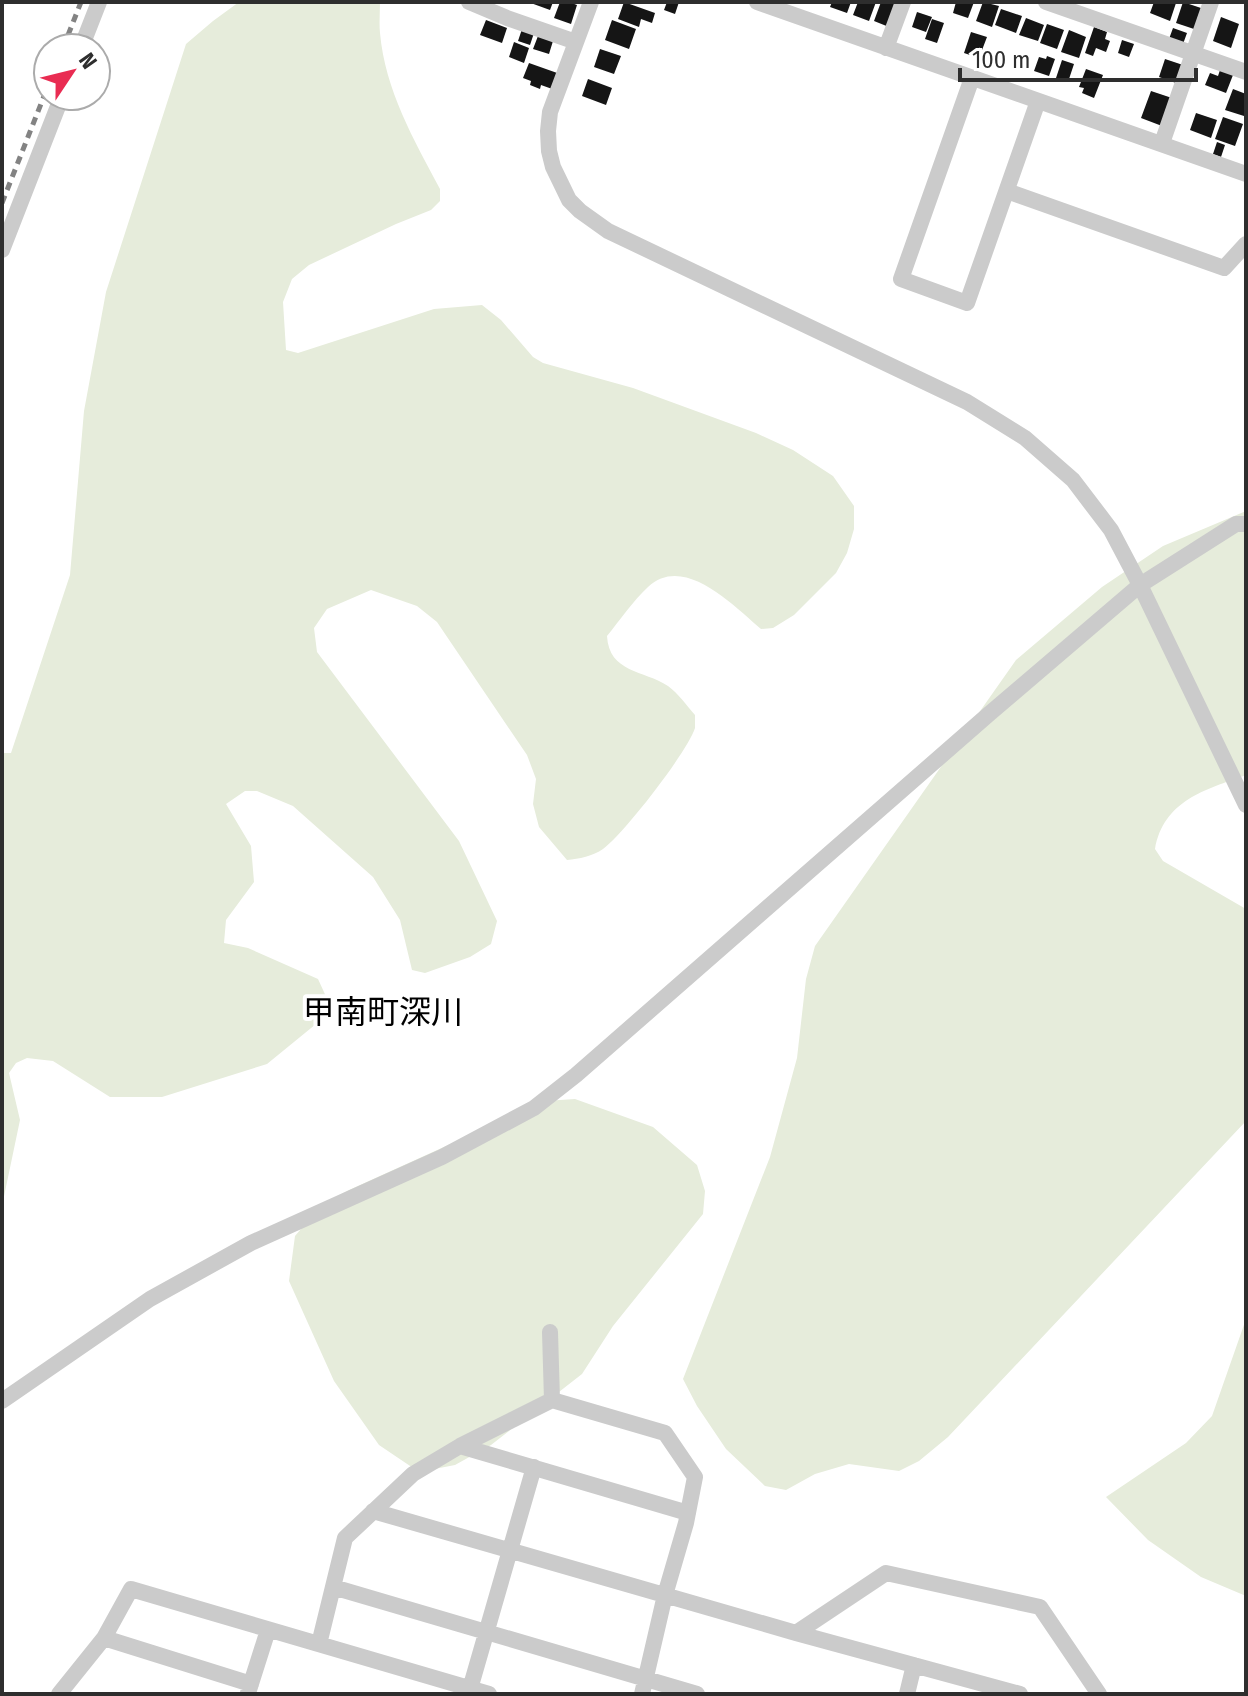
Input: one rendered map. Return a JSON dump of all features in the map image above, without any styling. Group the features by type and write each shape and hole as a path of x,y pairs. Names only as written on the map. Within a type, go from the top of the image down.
{"street":[{"path":"87,32 99,2"},
{"path":"469,2 576,42"},
{"path":"591,2 550,112 549,151 569,200 608,231 967,402 1025,438 1073,480 1111,530 1246,805"},
{"path":"757,2 1246,174"},
{"path":"886,48 903,2"},
{"path":"1046,2 1246,72"},
{"path":"1162,143 1211,2"},
{"path":"972,78 901,279 967,303 1038,101"},
{"path":"2,250 56,112"},
{"path":"1007,191 1224,268 1246,244"},
{"path":"2,1401 150,1299 251,1243 442,1157 534,1108 576,1075 1140,585 1236,524 1246,524"},
{"path":"550,1332 552,1400"},
{"path":"319,1644 345,1538 413,1474 460,1446 552,1400 665,1433 695,1477 644,1686"},
{"path":"460,1446 688,1513"},
{"path":"470,1689 534,1467"},
{"path":"373,1511 1020,1694"},
{"path":"796,1633 886,1573 1040,1607 1099,1694"},
{"path":"333,1587 486,1632 644,1686 697,1694"},
{"path":"59,1694 104,1638 131,1589 489,1694"},
{"path":"104,1638 249,1689 268,1630"},
{"path":"907,1694 914,1665"}],"green space":[{"path":"239,2 380,2 383,54 394,94 440,189 440,201 431,210 309,265 292,279 283,302 286,350 298,353 434,309 482,305 501,320 533,357 543,363 633,388 756,433 793,450 833,476 854,506 854,529 847,553 836,573 794,615 773,628 761,629 708,587 677,576 662,578 632,604 607,636 609,648 621,664 659,681 675,692 695,715 695,728 668,773 625,827 603,849 576,859 567,860 539,827 533,804 536,779 527,755 437,622 417,606 371,590 327,609 314,628 317,652 459,841 497,921 491,944 470,957 425,973 412,970 400,920 373,877 293,806 257,791 245,791 226,804 251,846 254,882 226,920 224,943 248,948 318,979 329,1003 324,1014 267,1064 162,1097 110,1097 53,1061 27,1058 16,1063 9,1073 20,1120 2,1206 2,753 11,753 70,575 84,411 106,292 186,44"},
{"path":"1246,511 1246,775 1188,799 1167,819 1155,849 1163,861 1246,909 1246,1121 948,1437 919,1461 899,1471 849,1464 815,1474 786,1490 765,1486 726,1449 683,1379 770,1157 797,1058 806,979 815,946 1016,660 1102,587 1163,546"},
{"path":"575,1099 653,1127 697,1165 705,1191 703,1214 613,1326 582,1374 491,1445 455,1465 419,1472 379,1445 334,1381 289,1281 295,1236 322,1204 349,1190 545,1101"},
{"path":"1246,1319 1246,1596 1201,1577 1148,1540 1106,1497 1186,1443 1212,1416"}],"building":[{"path":"528,2 553,2 550,10"},
{"path":"560,2 577,5 571,24 554,18"},
{"path":"624,2 655,13 652,23 641,19 639,27 618,19"},
{"path":"667,2 679,2 675,14 664,10"},
{"path":"832,2 851,2 847,13 830,7"},
{"path":"858,2 876,2 869,21 853,15"},
{"path":"881,2 897,3 889,27 874,21"},
{"path":"956,2 974,2 968,18 953,13"},
{"path":"983,2 999,6 992,27 976,21"},
{"path":"1154,2 1176,3 1170,21 1150,13"},
{"path":"1183,2 1204,9 1197,30 1176,23"},
{"path":"1001,9 1022,16 1016,33 995,25"},
{"path":"917,12 932,17 926,32 912,27"},
{"path":"1221,17 1239,24 1231,48 1213,41"},
{"path":"1026,18 1044,25 1038,41 1019,35"},
{"path":"932,19 944,23 937,43 925,39"},
{"path":"486,20 507,28 502,43 480,35"},
{"path":"612,20 636,29 629,49 605,40"},
{"path":"1047,24 1064,30 1057,49 1040,43"},
{"path":"1094,27 1107,32 1105,39 1110,41 1106,52 1096,48 1093,56 1085,53"},
{"path":"1173,28 1187,33 1183,44 1169,39"},
{"path":"522,29 534,33 530,45 518,41"},
{"path":"1069,30 1086,37 1079,58 1061,52"},
{"path":"971,32 987,37 979,58 964,53"},
{"path":"538,36 553,41 549,54 533,49"},
{"path":"1122,40 1134,44 1129,57 1118,53"},
{"path":"514,42 529,48 524,63 509,57"},
{"path":"600,49 621,56 614,74 594,67"},
{"path":"1047,56 1055,59 1049,76 1034,71 1039,57 1046,59"},
{"path":"1165,59 1183,65 1176,83 1159,77"},
{"path":"1062,60 1074,64 1068,82 1056,78"},
{"path":"529,63 560,74 555,90 541,85 540,89 523,78"},
{"path":"1086,69 1103,75 1094,98 1082,93 1084,88 1079,87"},
{"path":"1220,70 1233,75 1226,93 1205,85 1210,73 1218,76"},
{"path":"588,79 612,88 606,105 582,96"},
{"path":"1233,89 1246,94 1244,116 1225,110"},
{"path":"1151,91 1172,98 1162,126 1141,118"},
{"path":"1196,113 1217,120 1211,138 1190,130"},
{"path":"1223,117 1243,124 1235,146 1215,139"},
{"path":"1217,142 1225,145 1221,157 1213,154"}],"railway":[{"path":"69,32 81,2"},
{"path":"2,203 38,112"}],"district":[{"name":"甲南町深川","path":"383,1012"}]}
